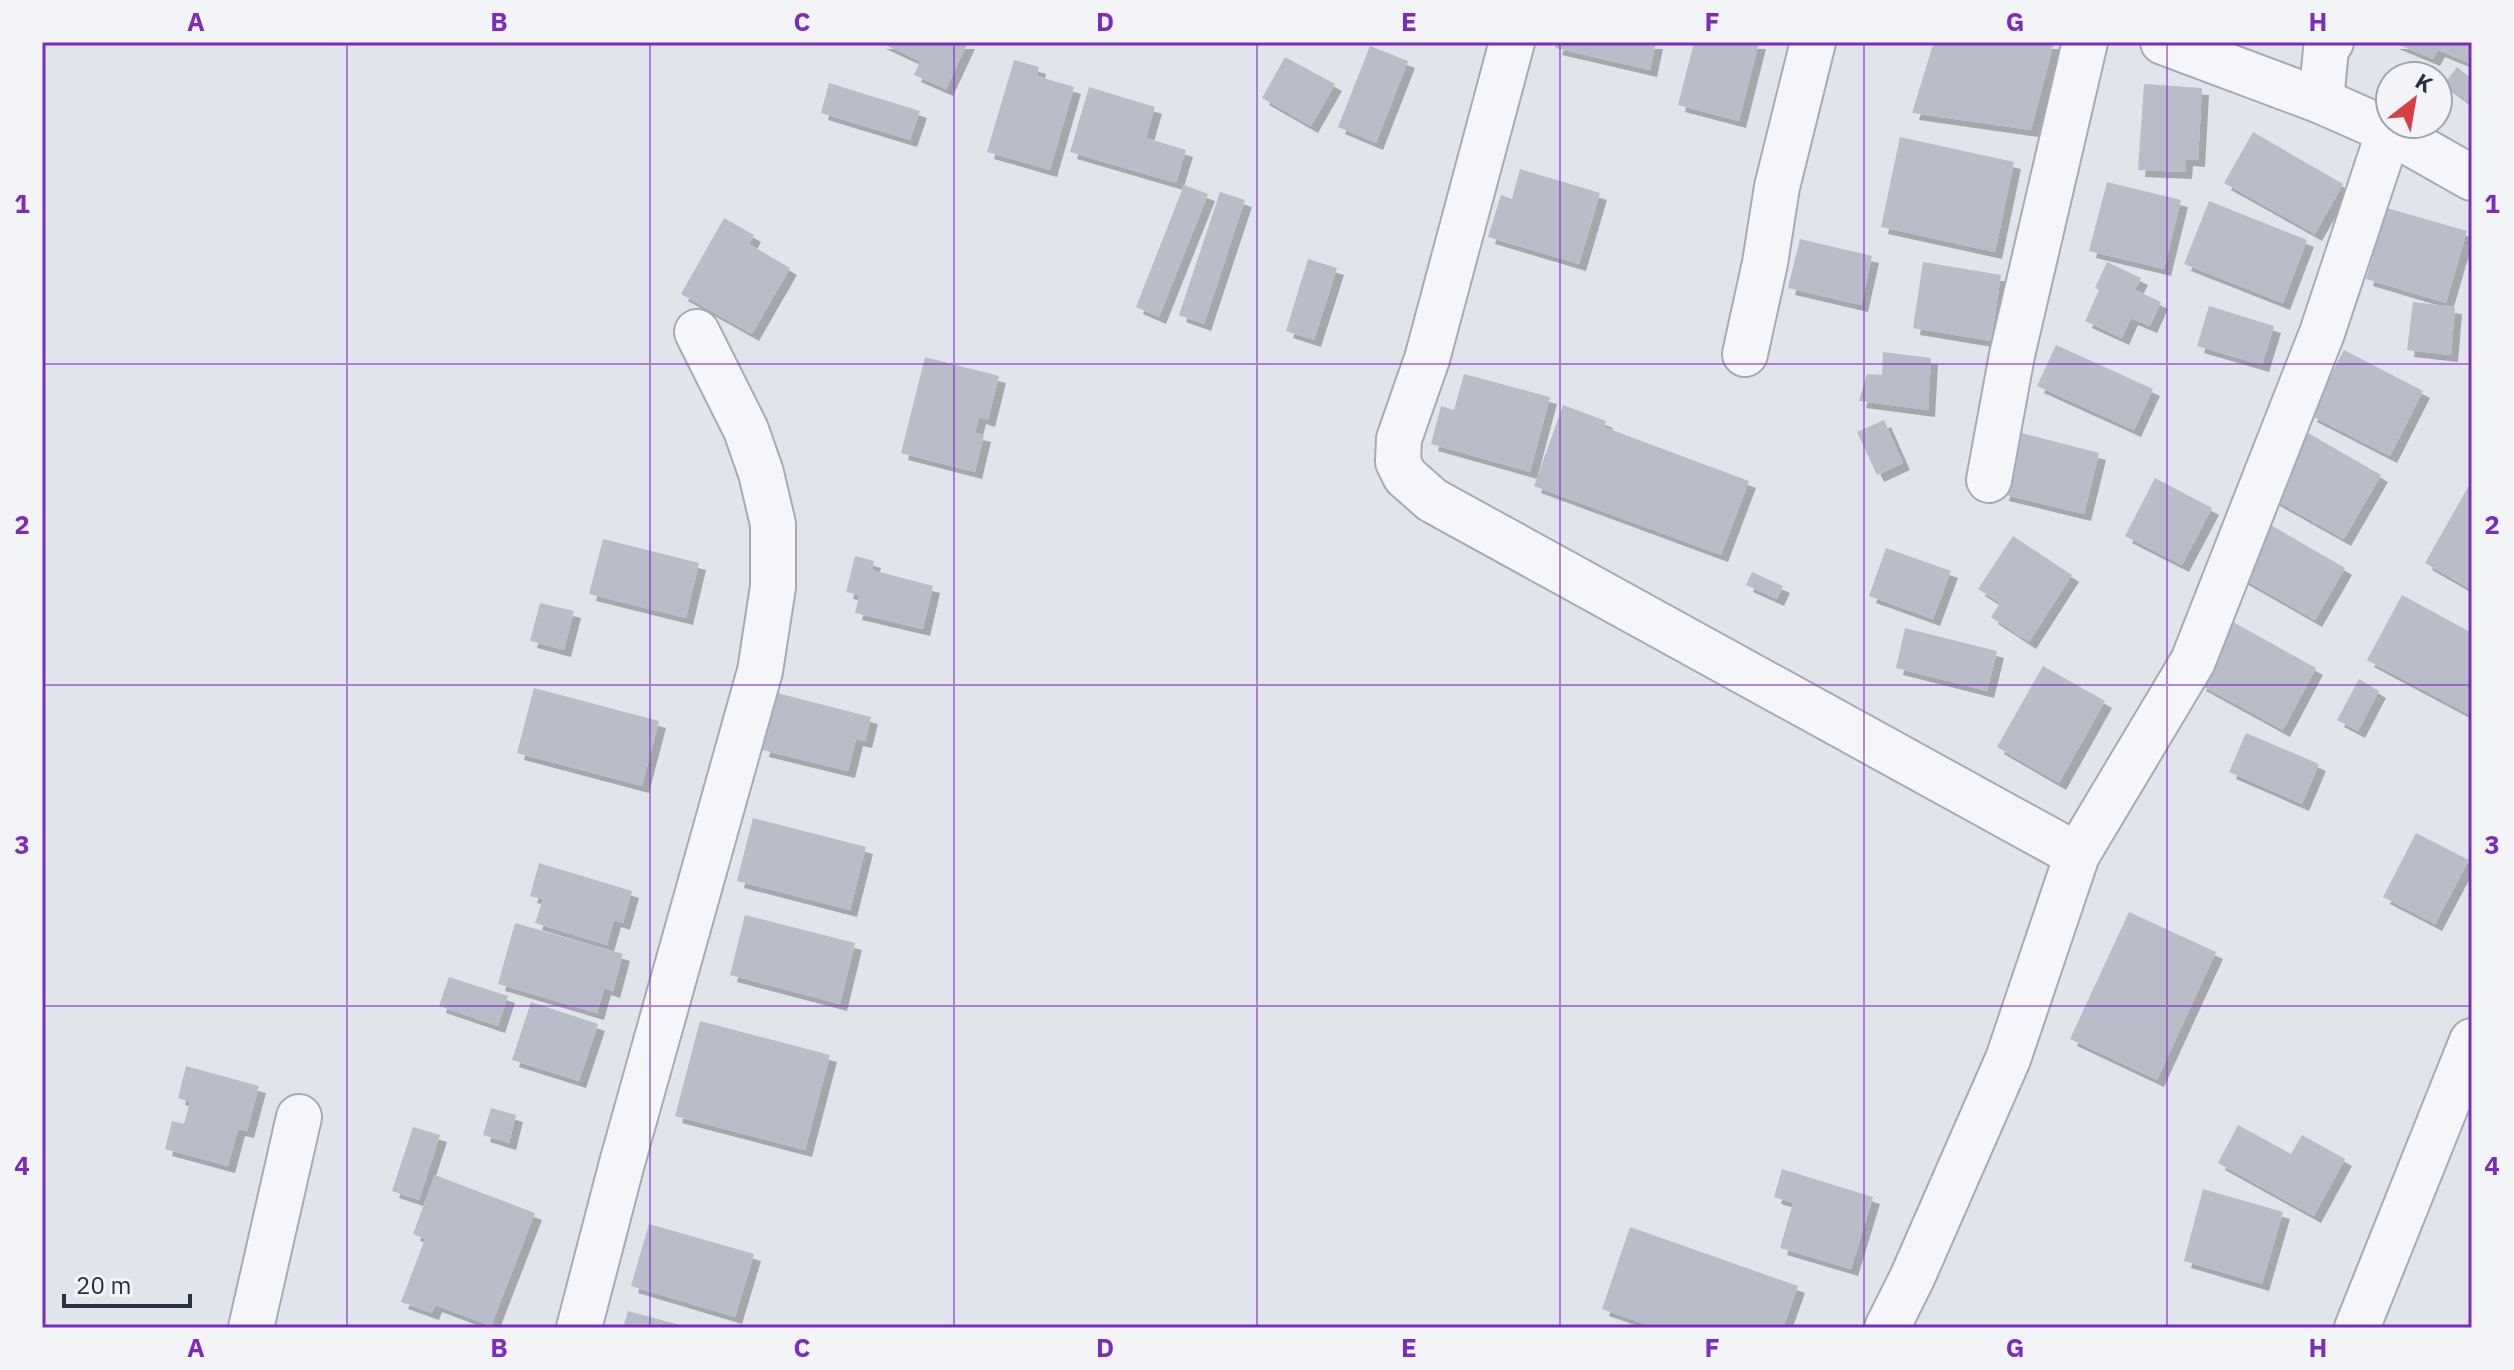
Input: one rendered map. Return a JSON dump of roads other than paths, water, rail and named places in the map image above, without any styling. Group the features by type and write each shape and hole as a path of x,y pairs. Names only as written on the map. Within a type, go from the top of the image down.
{"street":[{"path":"1512,42 1427,359 1399,439 1398,462 1405,476 1432,500 2077,855"},
{"path":"1745,354 1765,263 1777,187 1813,42"},
{"path":"1989,480 2012,355 2085,42"},
{"path":"2163,42 2321,101 2374,124"},
{"path":"2321,101 2326,49 2331,42"},
{"path":"1887,1328 2008,1059 2077,855 2193,661 2322,333 2386,140"},
{"path":"2405,140 2472,178"},
{"path":"579,1328 760,671 773,587 773,524 761,473 746,430 697,332"},
{"path":"2357,1328 2472,1041"},
{"path":"251,1328 299,1117"}]}
